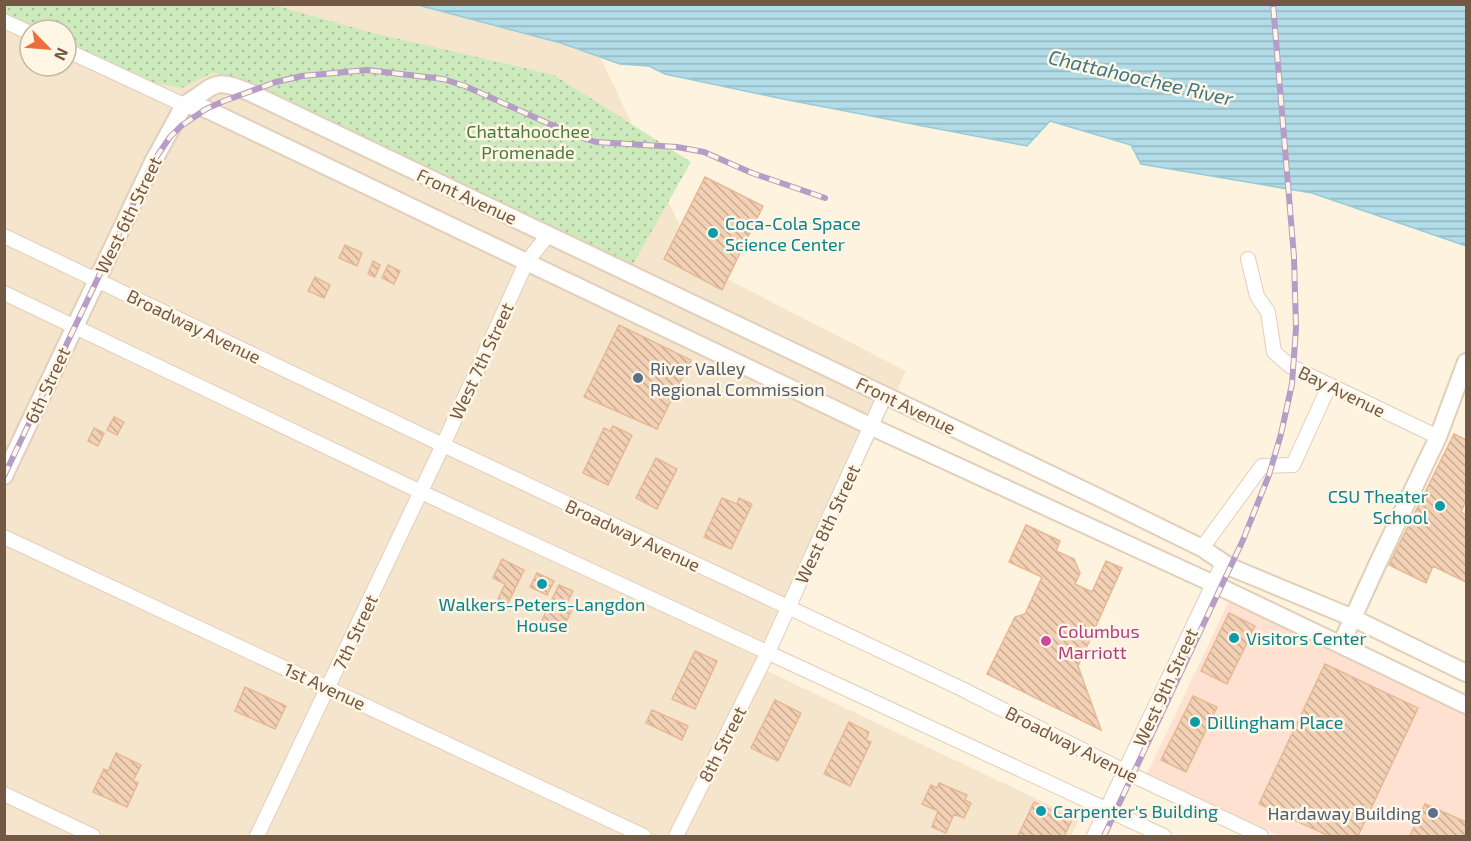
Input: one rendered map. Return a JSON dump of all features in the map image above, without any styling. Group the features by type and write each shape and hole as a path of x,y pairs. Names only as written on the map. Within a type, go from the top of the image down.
{"street":[{"path":"4,21 18,27"},
{"name":"Front Avenue","path":"78,56 184,105 206,109 872,427 1214,584 1467,705"},
{"name":"Front Avenue","path":"184,105 200,96 211,86 228,83 885,395 1202,548 1223,563 1353,618 1467,673"},
{"name":"West 6th Street","path":"75,327 153,162 184,105"},
{"name":"West 7th Street","path":"421,492 526,263 548,235"},
{"name":"Broadway Avenue","path":"4,236 443,446 960,688 1261,837"},
{"name":"Bay Avenue","path":"1248,259 1257,296 1268,312 1274,352 1290,366 1438,437"},
{"path":"4,293 421,492 1164,837"},
{"name":"6th Street","path":"4,476 75,327"},
{"path":"1341,644 1438,437 1467,362"},
{"path":"1202,548 1262,466 1293,465 1329,386"},
{"name":"West 8th Street","path":"768,652 885,395"},
{"name":"7th Street","path":"257,837 421,492"},
{"name":"1st Avenue","path":"4,537 329,687 644,837"},
{"name":"West 9th Street","path":"1094,837 1223,563"},
{"name":"8th Street","path":"676,837 768,652"},
{"path":"4,794 93,837"}],"shaded area":[{"path":"5,4 418,5 561,43 594,44 698,264 906,371 767,671 1079,819 1071,836 5,836"},
{"path":"1229,601 1466,711 1466,836 1280,836 1147,774"}],"green space":[{"name":"Chattahoochee Promenade","path":"4,5 274,5 369,32 554,75 691,162 632,266 214,72 182,88 145,81 78,49 78,18 18,19 5,13"}],"water":[{"name":"Chattahoochee River","path":"418,5 1466,5 1466,246 1312,193 1141,164 1131,145 1050,121 1027,146 665,74 649,66 620,64 561,43"}],"building":[{"name":"Coca-Cola Space Science Center","path":"705,177 763,206 722,290 664,259"},
{"path":"345,245 362,253 357,266 339,258"},
{"path":"373,261 380,265 375,277 368,274"},
{"path":"388,265 400,271 394,284 382,278"},
{"path":"315,277 330,285 324,298 308,291"},
{"name":"River Valley Regional Commission","path":"619,325 691,360 657,429 584,397"},
{"path":"114,417 124,422 117,435 107,430"},
{"path":"613,426 632,435 608,485 583,473 604,428 610,431"},
{"path":"94,428 104,433 98,446 88,441"},
{"name":"CSU Theater School","path":"1454,434 1466,440 1466,500 1461,512 1466,515 1466,582 1433,566 1426,583 1389,565"},
{"path":"656,458 677,469 657,509 636,498"},
{"path":"722,498 737,504 739,498 752,504 731,549 704,537"},
{"name":"Columbus Marriott","path":"1026,525 1060,541 1056,551 1074,559 1080,573 1075,584 1092,592 1106,561 1122,568 1078,666 1101,730 987,674 1015,617 1025,614 1042,577 1009,562"},
{"path":"502,559 524,570 508,603 498,599 505,584 493,578"},
{"name":"Walkers-Peters-Langdon House","path":"537,573 554,581 547,595 530,587"},
{"path":"559,585 573,591 565,607 572,610 562,630 542,620"},
{"name":"Visitors Center","path":"1229,613 1255,626 1227,684 1201,671"},
{"path":"695,651 717,661 695,709 672,699"},
{"path":"1325,664 1418,708 1358,836 1329,836 1259,804"},
{"path":"245,687 286,706 275,729 235,711"},
{"name":"Dillingham Place","path":"1193,696 1217,707 1186,772 1161,760"},
{"path":"775,700 801,713 778,761 751,748"},
{"path":"652,710 688,726 682,740 646,723"},
{"path":"849,722 869,732 866,740 871,742 850,786 824,774"},
{"path":"116,753 141,765 133,781 138,783 127,807 93,792 104,769 108,771"},
{"path":"939,783 967,795 965,800 971,803 964,818 954,814 946,833 932,827 938,811 922,804 931,785 937,788"},
{"name":"Carpenter's Building","path":"1034,802 1072,820 1064,836 1018,836"},
{"name":"Hardaway Building","path":"1425,804 1466,822 1466,836 1410,836"}],"railway":[{"path":"1104,836 1243,540 1269,475 1292,384 1296,328 1294,257 1273,4"},
{"path":"4,476 153,162 170,137 181,126 206,109 276,82 302,76 367,70 443,79 465,86 574,135 596,142 677,147 704,152 752,173 825,198"}],"place":[{"name":"Coca-Cola Space Science Center","path":"713,233"},
{"name":"River Valley Regional Commission","path":"638,378"},
{"name":"CSU Theater School","path":"1440,506"},
{"name":"Walkers-Peters-Langdon House","path":"542,584"},
{"name":"Visitors Center","path":"1234,638"},
{"name":"Columbus Marriott","path":"1046,641"},
{"name":"Dillingham Place","path":"1195,722"},
{"name":"Carpenter's Building","path":"1041,811"},
{"name":"Hardaway Building","path":"1433,813"}]}
